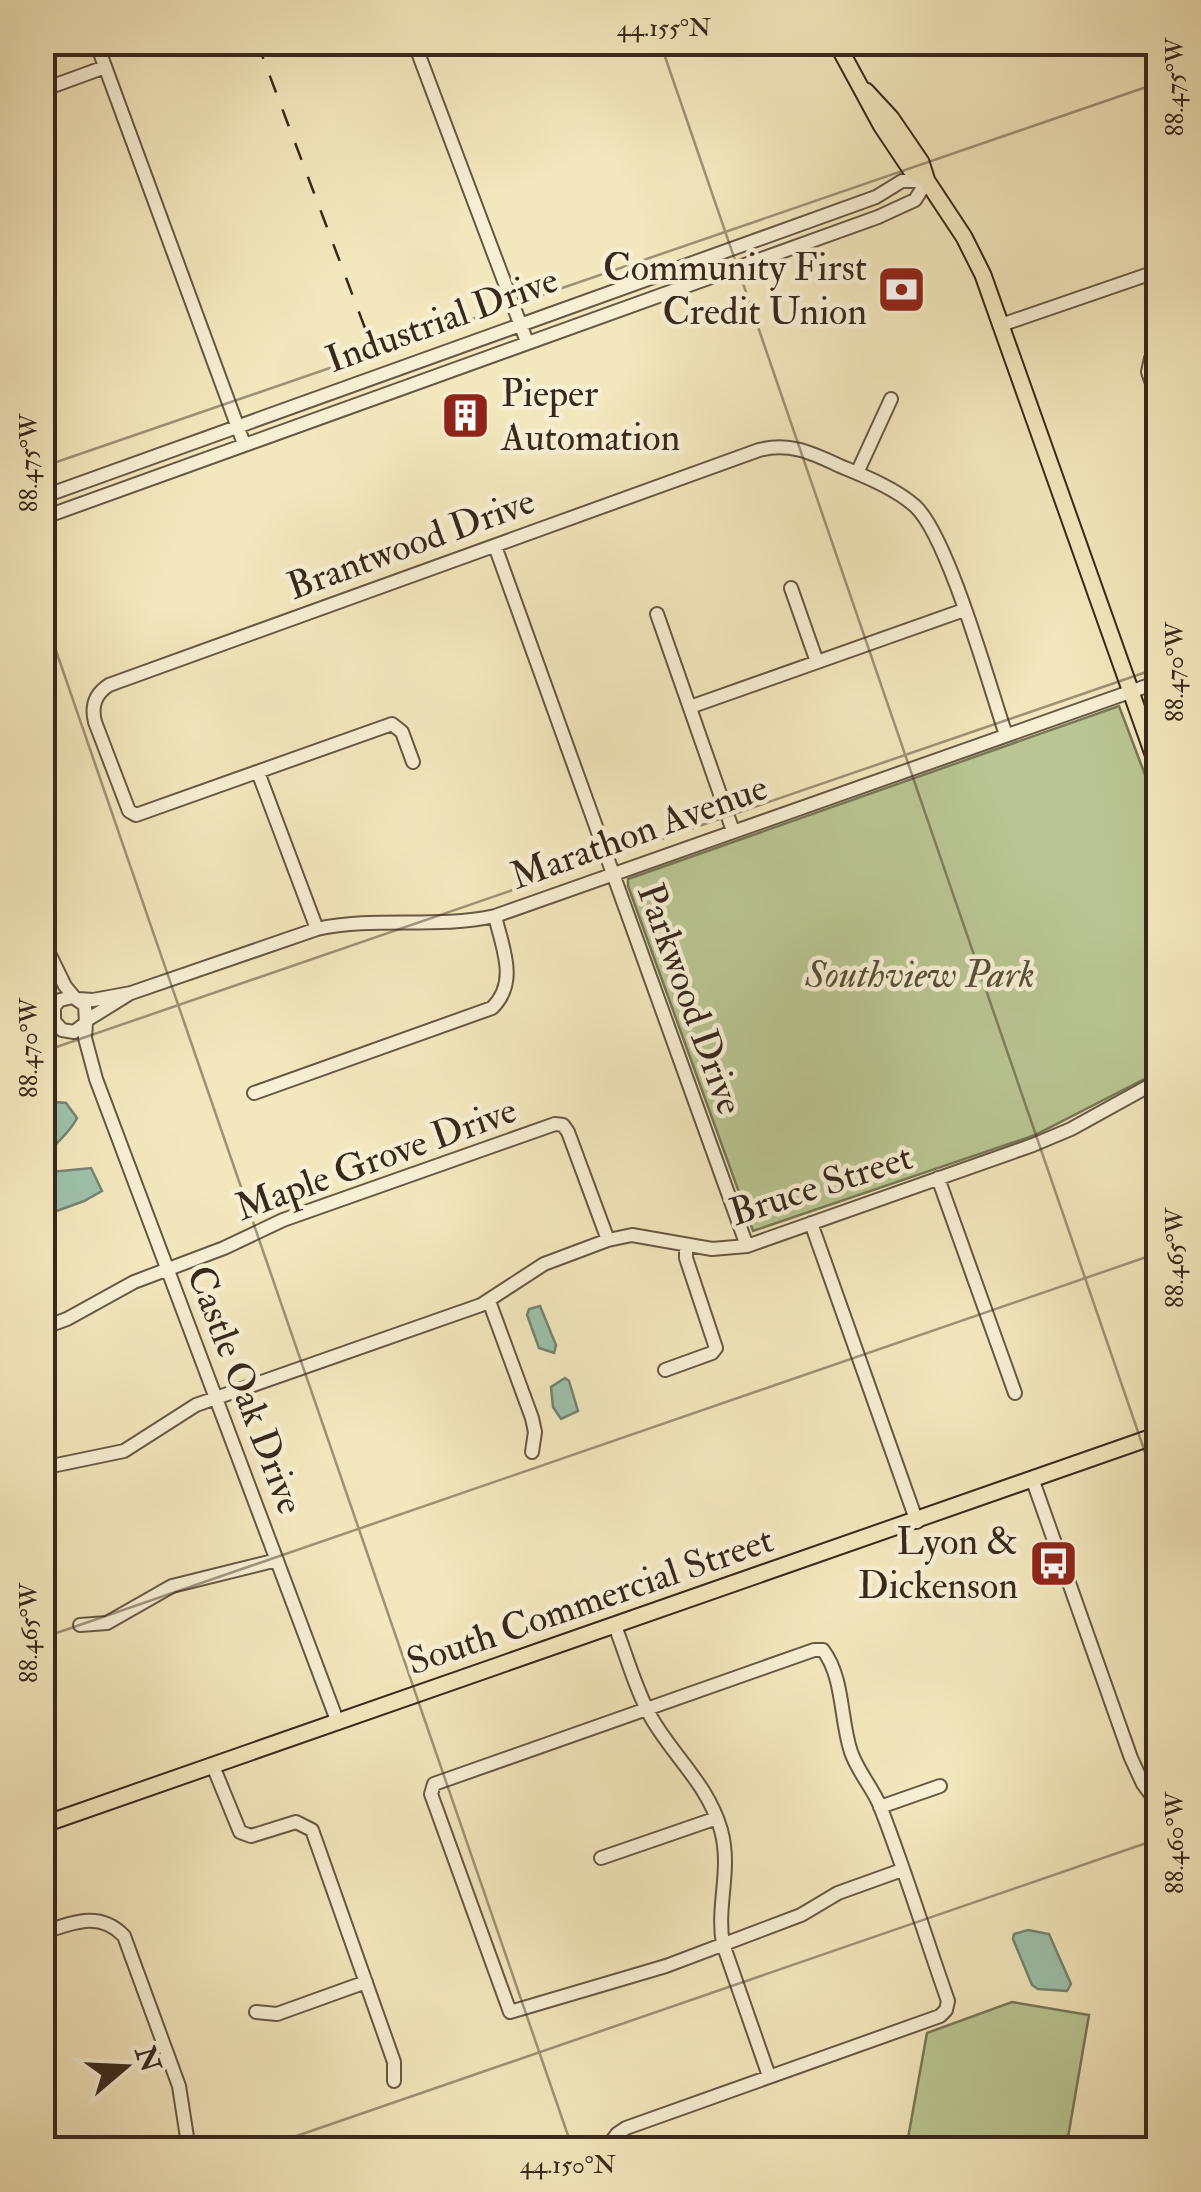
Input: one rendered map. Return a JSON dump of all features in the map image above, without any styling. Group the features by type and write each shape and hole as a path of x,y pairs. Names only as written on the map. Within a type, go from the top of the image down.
{"main road":[{"path":"836,42 881,125 911,170 927,181 964,238 1001,325 1158,768"},
{"name":"South Commercial Street","path":"42,1825 1158,1436"}],"street":[{"path":"96,42 244,444"},
{"path":"414,42 527,342"},
{"path":"42,90 105,67"},
{"name":"Industrial Drive","path":"42,497 876,197 902,181 927,181"},
{"name":"Industrial Drive","path":"42,518 878,218 915,200 927,181"},
{"path":"1001,325 1158,271"},
{"path":"1158,354 1151,358 1148,367 1158,400"},
{"path":"858,473 891,399"},
{"name":"Brantwood Drive","path":"258,772 142,815 132,814 94,722 93,707 100,692 127,678 770,447 798,448 858,473 908,500 925,516 964,610 1006,735"},
{"name":"Parkwood Drive","path":"495,546 746,1246"},
{"path":"791,588 816,662"},
{"path":"690,707 964,610"},
{"path":"658,614 733,830"},
{"name":"Marathon Avenue","path":"77,998 93,1000 131,992 317,929 365,921 452,923 495,916 1158,682"},
{"path":"317,929 258,772 392,724 402,732 413,762"},
{"path":"254,1093 492,1008 503,995 508,979 495,916"},
{"path":"42,1029 77,1031 87,1021 87,1008 66,986 44,942"},
{"path":"44,942 57,988 54,1021 64,1031"},
{"name":"Marathon Avenue","path":"87,1021 131,992"},
{"path":"42,1019 65,998 77,998"},
{"name":"Castle Oak Drive","path":"87,1021 85,1038 96,1079 338,1723"},
{"name":"Castle Oak Drive","path":"64,1031 76,1042 96,1079"},
{"name":"Bruce Street","path":"42,1468 124,1451 160,1431 189,1408 489,1301 544,1264 608,1240 632,1235 712,1250 746,1246 1070,1129 1158,1081"},
{"name":"Maple Grove Drive","path":"42,1328 67,1319 122,1288 283,1220 559,1124 568,1132 608,1240"},
{"path":"938,1178 1015,1393"},
{"path":"810,1222 918,1522"},
{"path":"665,1370 712,1353 716,1348 686,1258 686,1245"},
{"path":"489,1301 532,1418 532,1452"},
{"path":"1033,1482 1131,1758 1158,1804"},
{"path":"80,1625 101,1626 172,1586 278,1560"},
{"path":"616,1626 647,1710 702,1787 717,1818 726,1867 723,1944 769,2076"},
{"path":"605,2150 626,2128 940,2016 946,2010 948,2001 880,1807 851,1751 839,1692 823,1650 432,1786 431,1794 510,2012 642,1974 801,1915 838,1892 902,1870"},
{"path":"214,1766 240,1832 258,1834 296,1822 312,1830 394,2062 394,2081"},
{"path":"880,1807 940,1786"},
{"path":"601,1858 717,1818"},
{"path":"42,1933 78,1921 96,1920 113,1926 124,1936 179,2086 189,2150"},
{"path":"256,2012 277,2014 366,1982"}],"green space":[{"name":"Southview Park","path":"1119,706 1158,809 1158,1072 1035,1135 753,1231 628,879"},
{"path":"1012,2002 1089,2015 1066,2149 906,2149 927,2033"}],"shaded area":[{"path":"66,1103 77,1118 44,1164 51,1172 91,1168 102,1191 43,1216 43,1106"},
{"path":"540,1306 556,1345 554,1353 539,1348 527,1315 529,1309"},
{"path":"565,1378 578,1411 561,1419 553,1407 551,1387"},
{"path":"1028,1930 1049,1934 1071,1984 1067,1991 1032,1985 1013,1939 1014,1934"}],"railway":[{"path":"257,42 371,344"}],"place":[{"name":"Community First Credit Union","path":"902,290"},
{"name":"Pieper Automation","path":"466,416"},
{"name":"Lyon & Dickenson","path":"1053,1564"}]}
